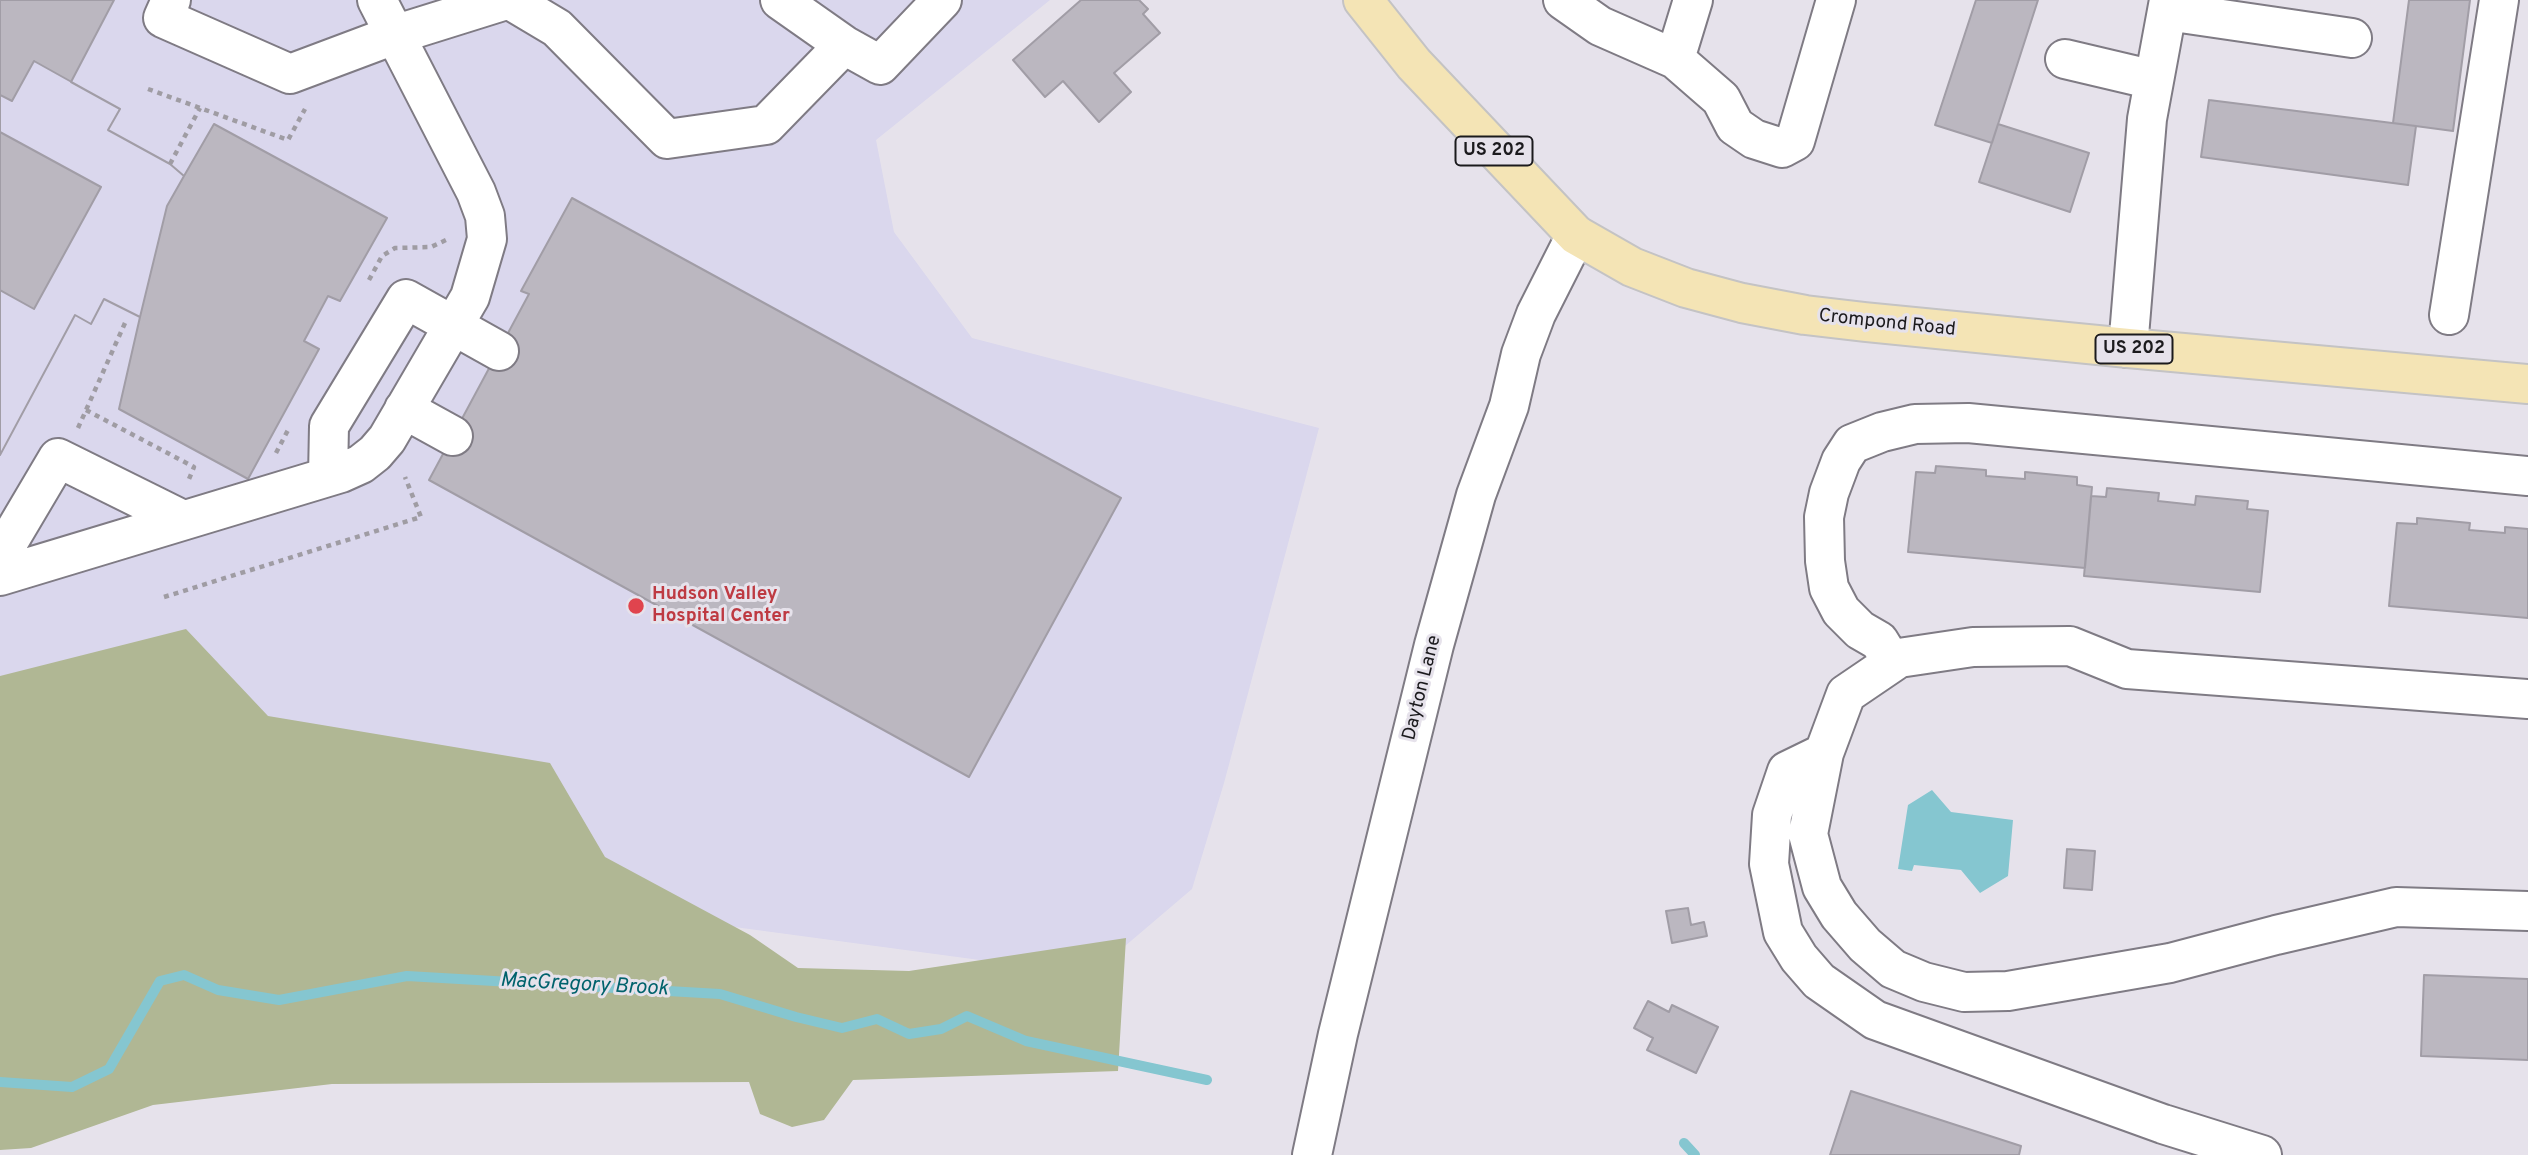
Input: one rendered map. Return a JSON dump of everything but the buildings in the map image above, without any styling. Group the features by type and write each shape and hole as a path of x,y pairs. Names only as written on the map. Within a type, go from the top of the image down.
{"main road":[{"name":"Crompond Road","path":"1363,0 1415,64 1576,235 1632,267 1686,288 1742,303 1805,315 2128,348 2528,384"}],"street":[{"path":"171,0 163,18 290,74 394,36 508,0 557,28 667,139 766,125 844,45"},
{"path":"0,576 184,503 328,477 361,464 387,439 470,297 487,239 485,216 476,192 377,0"},
{"path":"781,0 844,45 880,65 942,0"},
{"path":"1563,0 1600,26 1675,59 1721,99 1735,126 1754,139 1782,148 1795,141 1836,0"},
{"path":"1675,59 1693,0"},
{"path":"2449,315 2499,0"},
{"path":"2128,348 2147,118 2168,6 2352,38"},
{"path":"2065,59 2154,80"},
{"name":"Dayton Lane","path":"1312,1155 1338,1034 1427,672 1476,495 1509,406 1524,344 1576,235"},
{"path":"328,477 329,426 407,299 499,351"},
{"path":"404,410 453,436"},
{"path":"1892,662 1879,641 1860,630 1841,611 1829,588 1825,561 1824,517 1829,493 1841,461 1852,444 1882,432 1915,424 1968,423 2528,476"},
{"path":"0,556 58,458 184,503"},
{"path":"2528,699 2127,669 2070,646 1973,648 1899,657 1846,694 1824,753 1808,834 1822,887 1839,915 1865,945 1893,970 1924,982 1964,992 2008,991 2171,963 2276,935 2396,908 2528,911"},
{"path":"1824,753 1787,771 1772,816 1769,864 1783,932 1799,958 1819,981 1875,1020 2163,1124 2262,1155"}],"path":[{"path":"148,89 288,140 308,104"},
{"path":"170,164 200,108"},
{"path":"363,292 382,256 395,247 430,247 445,242 449,235"},
{"path":"74,438 125,323"},
{"path":"86,411 194,467 184,503"},
{"path":"274,456 293,421"},
{"path":"164,597 421,517 404,478 408,469"}],"shaded area":[{"name":"Hudson Valley Hospital Center","path":"0,0 1050,0 876,140 894,232 972,338 1319,428 1224,783 1192,889 1091,975 623,912 0,951"}],"green space":[{"path":"186,629 268,716 550,763 605,857 750,935 798,968 909,971 1126,938 1118,1071 853,1080 824,1120 792,1127 760,1114 749,1082 332,1084 153,1105 31,1148 0,1150 0,676"}],"water":[{"path":"1932,790 1951,812 2013,820 2008,876 1980,893 1961,870 1914,865 1912,871 1898,869 1908,805"}],"waterway":[{"name":"MacGregory Brook","path":"0,1082 72,1087 109,1069 160,981 184,975 218,990 279,1000 407,976 720,994 842,1028 877,1019 909,1034 941,1029 967,1016 1026,1041 1207,1080"},
{"name":"MacGregory Brook","path":"1684,1143 1695,1155"}],"place":[{"name":"Hudson Valley Hospital Center","path":"636,606"}]}
